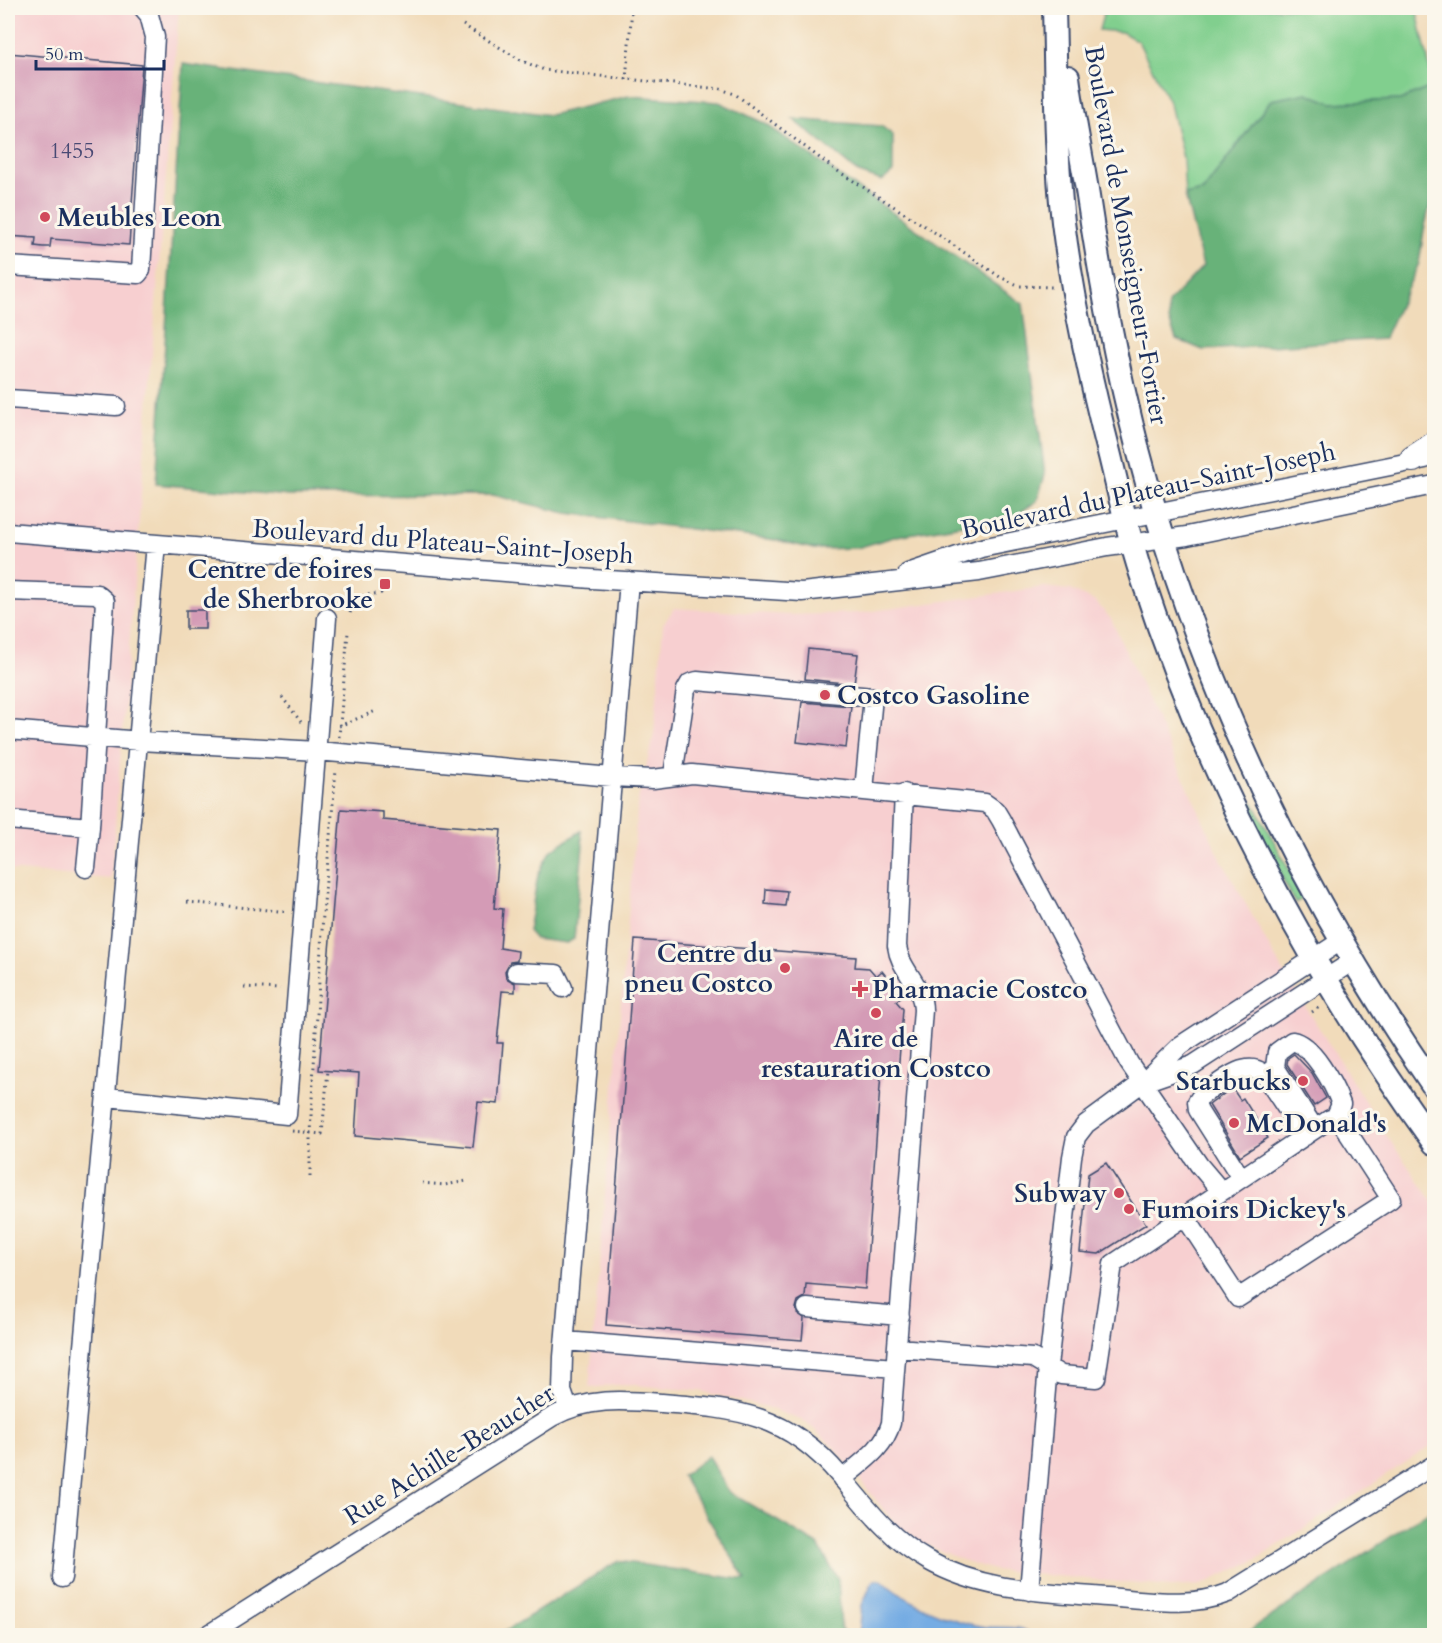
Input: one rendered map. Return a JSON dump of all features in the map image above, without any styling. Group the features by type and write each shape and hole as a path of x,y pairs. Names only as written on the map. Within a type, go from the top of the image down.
{"highway":[{"path":"1424,459 1434,445"}],"main road":[{"name":"Boulevard de Monseigneur-Fortier","path":"1056,8 1059,178 1072,285 1092,382 1125,518 1160,631 1206,747 1245,832 1325,979 1379,1064 1434,1143"},
{"name":"Boulevard de Monseigneur-Fortier","path":"1056,8 1108,322 1132,430 1164,539 1213,675 1282,831 1341,941 1434,1087"}],"street":[{"path":"8,266 138,274 141,270 155,37 149,15 143,8"},
{"path":"8,399 116,406"},
{"name":"Boulevard du Plateau-Saint-Joseph","path":"875,585 981,548 1424,459"},
{"name":"Boulevard du Plateau-Saint-Joseph","path":"8,532 789,592 875,585 979,572 1164,539 1434,485"},
{"path":"62,1578 140,741 156,544"},
{"path":"568,1408 562,1390 565,1341 629,581"},
{"path":"8,591 97,594 105,601 86,868"},
{"path":"107,1097 287,1114 327,618"},
{"path":"673,775 686,690 690,683 697,681 873,697 864,790"},
{"path":"8,730 95,738 317,751 612,777 653,779 692,774 978,800 995,810 1117,1041 1199,1165 1221,1191"},
{"path":"842,1479 876,1451 888,1433 900,1316 923,1010 923,996 902,967 897,946 904,793"},
{"path":"8,820 90,827"},
{"path":"1029,1591 1048,1366 1072,1157 1077,1137 1098,1112 1143,1082 1181,1045 1341,941"},
{"path":"1143,1082 1193,1065 1353,961"},
{"path":"516,972 556,974 563,988"},
{"path":"897,1348 1034,1358 1061,1375 1096,1378 1113,1264 1184,1215 1335,1118 1341,1104 1337,1094 1307,1047 1292,1041 1277,1052 1275,1067 1310,1133"},
{"path":"1241,1178 1198,1110 1197,1102 1201,1096 1246,1067 1255,1067 1263,1072 1310,1133"},
{"path":"1184,1215 1238,1299 1391,1199 1339,1119 1335,1118"},
{"path":"807,1308 900,1316"},
{"path":"565,1341 895,1368"},
{"name":"Rue Achille-Beaucher","path":"206,1635 568,1408 586,1402 616,1400 738,1411 767,1420 794,1435 817,1452 878,1523 926,1560 970,1580 1029,1591 1167,1601 1198,1601 1219,1597 1237,1589 1349,1515 1434,1465"}],"path":[{"path":"626,80 632,8"},
{"path":"463,25 532,66 560,74 720,89 735,94 833,168 932,230 1000,277 1028,287 1072,285"},
{"path":"1085,501 1087,509"},
{"path":"350,613 355,597 381,593 385,584"},
{"path":"310,1176 310,1133 323,914 348,632"},
{"path":"340,726 376,711"},
{"path":"187,902 323,914"},
{"path":"1312,1012 1323,1005"},
{"path":"310,1133 322,1134 328,1070"},
{"path":"422,1183 445,1185 467,1181"}],"shaded area":[{"path":"8,8 179,8 111,879 8,870"},
{"path":"1044,587 1070,590 1096,602 1111,619 1219,855 1277,961 1386,1135 1434,1203 1434,1444 1254,1561 1201,1585 1172,1587 994,1570 965,1561 924,1544 895,1524 835,1448 806,1422 766,1407 700,1391 623,1384 589,1388 638,800 654,734 663,625 674,608 788,615 859,613"}],"green space":[{"path":"1105,8 1416,8 1434,86 1400,100 1332,103 1307,93 1271,100 1203,191 1185,195 1183,158 1170,104 1138,41 1122,32 1099,30"},
{"path":"183,64 550,115 629,96 719,102 764,123 1023,304 1045,475 1037,501 1015,516 897,536 857,548 814,549 776,540 566,513 493,495 289,496 156,484"},
{"path":"1434,86 1434,189 1419,263 1384,339 1203,350 1176,339 1169,320 1168,303 1203,266 1185,195 1203,191 1271,100 1307,93 1332,103 1400,100"},
{"path":"793,119 881,126 893,135 893,172 882,181 859,173"},
{"path":"1253,802 1304,898 1295,903 1245,805"},
{"path":"581,831 583,846 574,939 567,943 535,939 528,931 538,875 550,851"},
{"path":"708,1456 729,1492 818,1545 838,1579 841,1629 845,1635 499,1635 618,1561 746,1580 682,1476"},
{"path":"1434,1508 1434,1635 1243,1635 1428,1512"}],"water":[{"path":"881,1580 931,1611 974,1625 1018,1628 1031,1635 859,1635 862,1605 873,1581"}],"building":[{"path":"8,53 142,65 129,245 51,239 50,247 43,247 35,246 36,238 8,236"},
{"path":"186,610 205,610 205,629 186,629"},
{"path":"808,649 858,654 854,684 805,679"},
{"path":"802,702 851,706 846,748 797,742"},
{"path":"341,809 383,812 383,820 501,830 494,908 503,909 500,948 518,951 517,961 510,962 505,971 506,978 515,983 515,992 502,991 497,1043 503,1043 498,1104 478,1102 473,1147 355,1136 359,1073 319,1070"},
{"path":"766,889 787,891 785,906 765,904"},
{"path":"635,940 856,957 855,967 869,968 876,976 882,971 902,996 896,1001 903,1009 898,1074 881,1073 865,1289 806,1284 805,1297 798,1301 796,1308 797,1313 804,1318 802,1340 606,1325"},
{"path":"1294,1054 1312,1073 1326,1098 1314,1106 1287,1064 1288,1058"},
{"name":"McDonald's","path":"1232,1088 1240,1100 1243,1098 1268,1138 1240,1156 1209,1105"},
{"path":"1106,1163 1146,1224 1099,1254 1080,1252 1088,1174"}],"place":[{"name":"Meubles Leon","path":"45,217"},
{"name":"Centre de foires de Sherbrooke","path":"385,584"},
{"name":"Costco Gasoline","path":"825,695"},
{"name":"Centre du pneu Costco","path":"785,968"},
{"name":"Pharmacie Costco","path":"860,989"},
{"name":"Aire de restauration Costco","path":"876,1013"},
{"name":"Starbucks","path":"1303,1081"},
{"name":"McDonald's","path":"1234,1123"},
{"name":"Subway","path":"1119,1193"},
{"name":"Fumoirs Dickey's","path":"1129,1209"}]}
